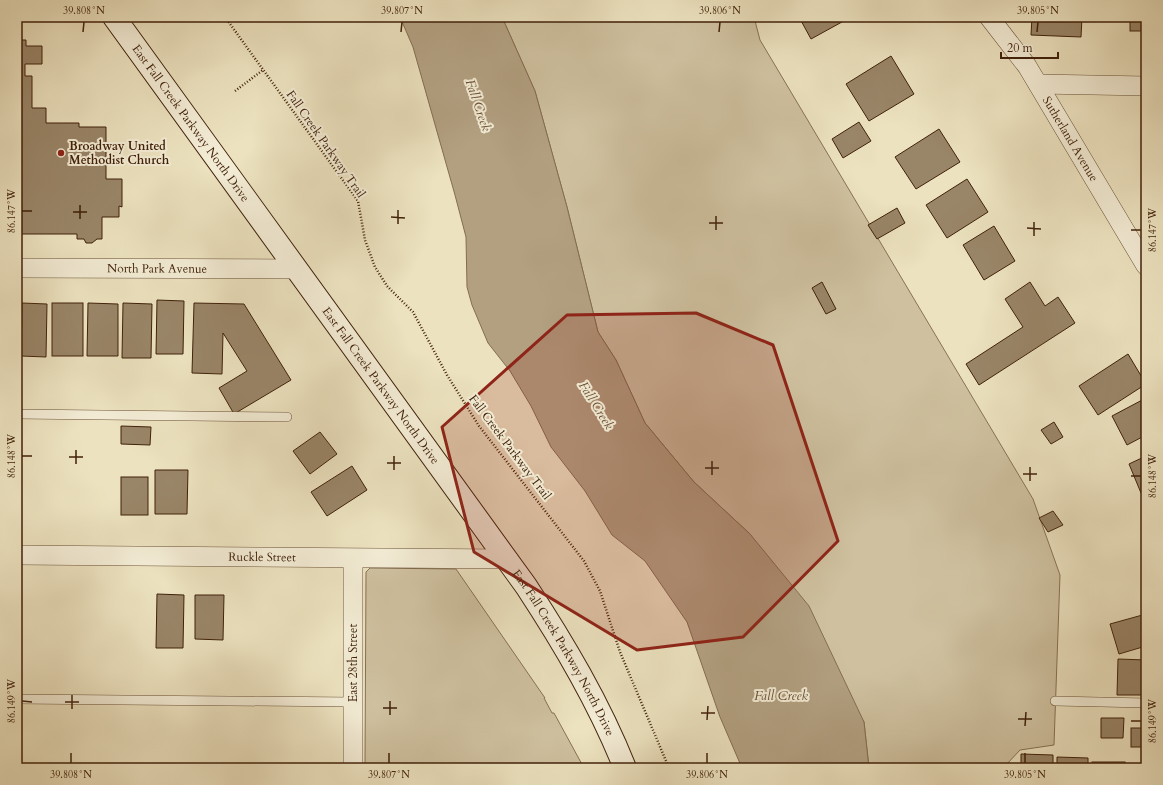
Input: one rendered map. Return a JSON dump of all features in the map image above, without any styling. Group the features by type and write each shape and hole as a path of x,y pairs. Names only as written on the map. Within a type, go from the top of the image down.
{"main road":[{"name":"East Fall Creek Parkway North Drive","path":"114,17 508,559 580,672 608,728 625,768"}],"street":[{"name":"Sutherland Avenue","path":"989,17 1017,52 1038,84 1146,266"},
{"path":"1038,84 1146,86"},
{"name":"North Park Avenue","path":"17,268 296,269"},
{"name":"Ruckle Street","path":"17,555 353,559 508,559"},
{"name":"East 28th Street","path":"353,559 353,768"}],"lane":[{"path":"17,414 287,417"},
{"path":"17,699 353,702"},
{"path":"1055,701 1146,703"}],"path":[{"name":"Fall Creek Parkway Trail","path":"225,17 358,201 365,240 375,267 387,286 413,312 447,375 479,426 584,561 600,591 620,652 669,768"},
{"path":"235,90 263,70"}],"highlighted area":[{"path":"696,313 773,345 838,541 743,637 637,650 474,552 442,427 567,315"}],"shaded area":[{"path":"502,17 754,17 760,40 1033,499 1060,575 1054,745 1020,750 1006,765 996,768 869,768 864,722 750,534 694,482 645,423 616,360 598,332 567,207 535,91"},
{"path":"370,568 456,569 545,698 584,768 365,768 366,572"}],"water":[{"name":"Fall Creek","path":"400,17 502,17 535,91 567,207 598,332 616,360 645,423 694,482 750,534 809,606 864,722 869,768 742,768 720,717 687,622 645,561 612,535 585,491 551,447 531,406 510,371 488,343 472,305 467,287 466,237 455,195 413,47"}],"building":[{"path":"799,17 851,17 811,39"},
{"path":"1032,17 1082,17 1081,37 1031,35"},
{"path":"1130,17 1146,17 1146,31 1130,31"},
{"name":"Broadway United Methodist Church","path":"17,40 26,40 26,46 42,46 42,64 25,64 25,76 32,76 32,108 46,108 46,123 79,123 79,127 106,127 106,179 122,179 122,207 119,206 119,217 102,217 102,239 97,239 92,243 86,243 84,239 77,239 77,234 17,234"},
{"path":"891,56 914,94 869,121 846,84"},
{"path":"859,122 871,141 843,158 832,139"},
{"path":"939,129 960,162 916,189 895,157"},
{"path":"967,179 988,212 947,238 926,205"},
{"path":"897,208 905,223 877,239 868,225"},
{"path":"994,226 1015,261 984,280 963,245"},
{"path":"822,282 836,309 826,314 812,288"},
{"path":"1030,282 1045,306 1058,297 1075,323 979,385 966,364 1023,327 1005,299"},
{"path":"157,300 184,301 183,354 156,354"},
{"path":"22,303 47,304 46,357 21,356"},
{"path":"52,303 83,303 83,356 52,356"},
{"path":"88,303 118,304 118,356 87,356"},
{"path":"123,303 152,304 151,358 122,358"},
{"path":"194,303 244,304 291,380 234,414 219,388 247,371 223,333 222,374 192,373"},
{"path":"1128,354 1146,384 1098,415 1079,386"},
{"path":"1146,398 1146,435 1127,445 1112,416"},
{"path":"1054,422 1063,437 1051,444 1041,430"},
{"path":"121,426 151,427 150,445 121,444"},
{"path":"320,432 337,454 310,474 293,451"},
{"path":"1146,456 1146,491 1141,493 1129,464"},
{"path":"352,466 367,490 327,516 311,492"},
{"path":"155,470 188,470 187,514 155,514"},
{"path":"121,477 148,477 148,515 121,515"},
{"path":"1053,511 1063,525 1048,532 1039,518"},
{"path":"157,594 184,595 183,648 156,648"},
{"path":"195,595 224,595 223,640 195,639"},
{"path":"1146,614 1146,646 1119,654 1110,624"},
{"path":"1118,659 1146,660 1146,695 1117,695"},
{"path":"1101,718 1124,718 1123,738 1101,738"},
{"path":"1131,728 1146,728 1146,747 1131,747"},
{"path":"1021,754 1053,755 1053,768 1021,768"},
{"path":"1057,757 1088,758 1088,768 1057,768"},
{"path":"1092,762 1125,762 1125,768 1092,768"}],"place":[{"name":"Broadway United Methodist Church","path":"61,153"}]}
